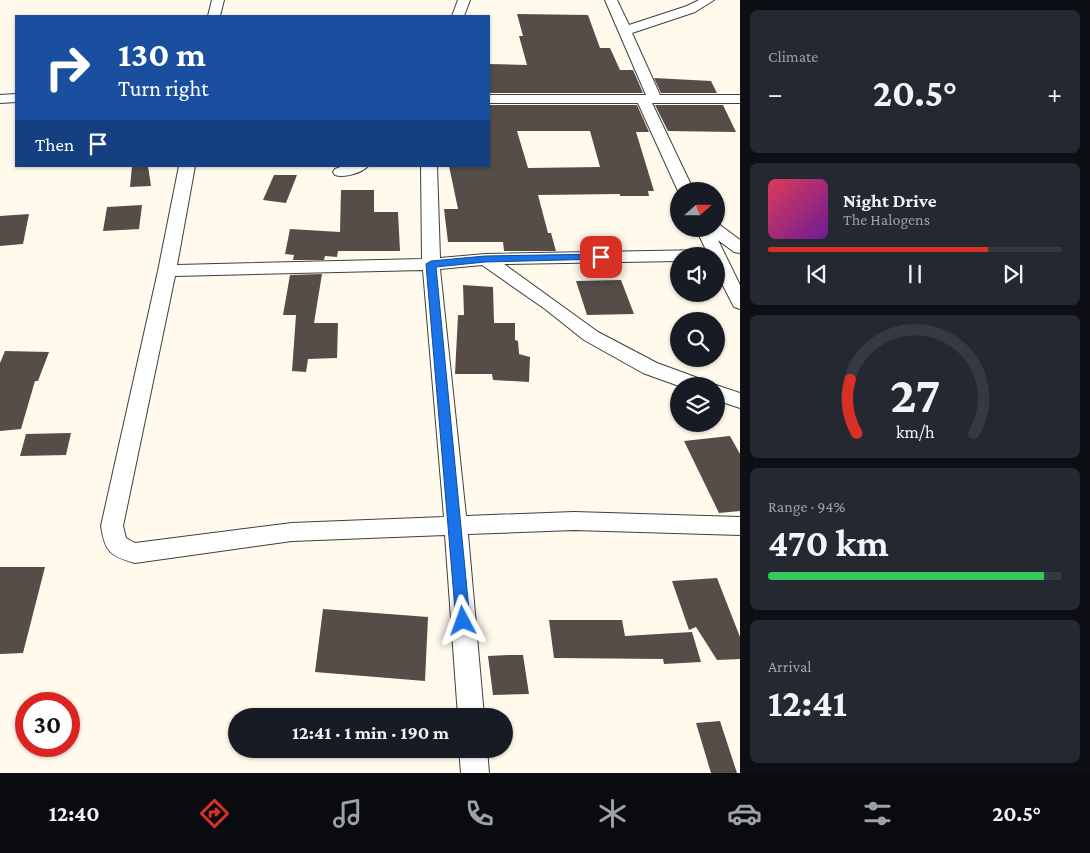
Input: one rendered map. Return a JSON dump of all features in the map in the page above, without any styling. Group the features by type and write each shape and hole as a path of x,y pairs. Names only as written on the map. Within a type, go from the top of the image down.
{"street":[{"path":"214,15 218,0"},
{"path":"458,15 464,0"},
{"path":"611,0 682,182"},
{"path":"624,31 691,9 708,0"},
{"path":"0,99 15,98"},
{"path":"490,99 740,100"},
{"path":"187,167 167,271 112,526 115,543 124,550 135,554 292,532 456,525 574,521 740,526"},
{"path":"342,172 357,167"},
{"path":"429,167 431,264 456,525 470,708"},
{"path":"725,237 740,248"},
{"path":"167,271 431,264 485,259 670,255"},
{"path":"485,259 591,336 650,368 674,377"},
{"path":"725,272 740,303"},
{"path":"725,395 740,401"},
{"path":"474,758 475,773"}],"building":[{"path":"517,14 588,15 600,48 610,48 620,70 633,70 643,93 490,93 490,64 527,65 519,36 523,36"},
{"path":"654,78 711,81 717,93 661,93"},
{"path":"490,105 637,105 649,132 636,132 654,191 648,191 649,196 620,196 620,194 538,195 548,233 551,233 556,251 504,251 503,242 448,242 444,209 458,209 449,167 490,167","holes":["517,131 590,131 600,167 528,168"]},
{"path":"655,105 723,105 736,132 668,131"},
{"path":"132,167 148,167 151,186 130,187"},
{"path":"274,175 297,175 286,203 263,200"},
{"path":"341,190 374,190 374,212 398,212 400,251 338,251 337,257 325,256 324,260 293,260 294,255 285,254 290,229 340,232"},
{"path":"142,205 139,229 103,231 107,207"},
{"path":"29,214 23,244 0,246 0,216"},
{"path":"322,274 314,323 338,323 337,358 308,359 306,372 292,371 296,315 283,315 290,275"},
{"path":"621,280 634,314 587,315 576,281"},
{"path":"463,285 493,287 494,323 515,323 515,340 518,341 519,354 530,357 529,382 493,380 492,374 455,374 458,315 464,315"},
{"path":"5,351 49,352 38,381 35,381 21,429 0,431 0,363"},
{"path":"71,433 66,455 20,456 26,434"},
{"path":"730,436 740,454 740,511 719,513 684,441"},
{"path":"0,567 45,567 23,653 0,654"},
{"path":"717,578 740,637 740,659 717,660 696,627 689,630 672,581"},
{"path":"323,609 428,617 425,681 315,672"},
{"path":"549,620 622,620 625,636 692,632 701,662 664,664 663,659 554,658"},
{"path":"523,655 529,694 493,695 488,656"},
{"path":"720,721 737,773 711,773 696,723"}],"route":[{"path":"463,621 456,525 431,264 485,259 601,257"}]}
